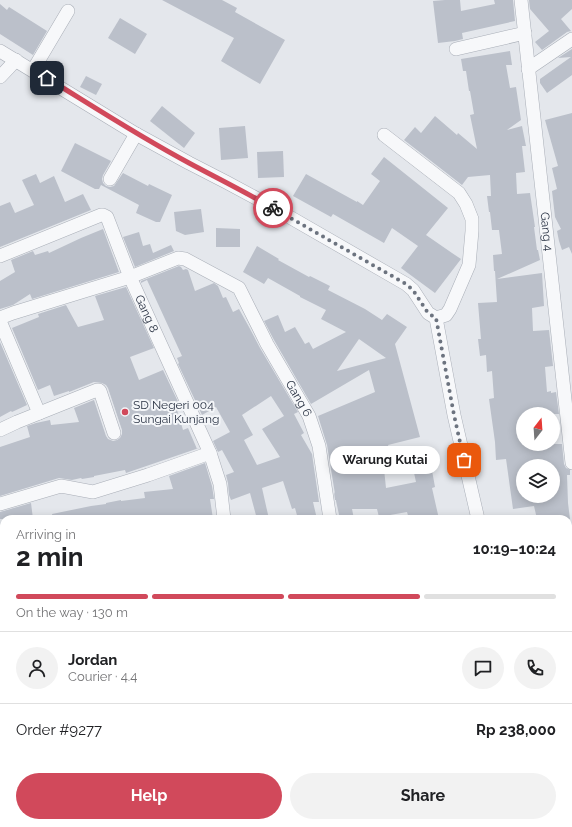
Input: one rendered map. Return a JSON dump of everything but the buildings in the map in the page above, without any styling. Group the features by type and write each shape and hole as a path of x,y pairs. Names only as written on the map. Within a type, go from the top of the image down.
{"street":[{"name":"Gang 4","path":"521,0 572,463"},
{"path":"33,70 68,10"},
{"path":"456,49 525,33"},
{"path":"528,69 572,39"},
{"path":"0,51 136,134 267,204 406,284 413,290 428,313 436,318 454,415 477,515"},
{"path":"0,77 16,60"},
{"path":"110,179 136,134"},
{"path":"384,135 459,193 466,204 472,219 469,265 446,315 436,318"},
{"name":"Gang 8","path":"0,256 101,215 107,217 130,277 210,453 220,484 224,515"},
{"name":"Gang 6","path":"130,277 178,258 185,259 239,288 267,344 309,416 319,446 329,515"},
{"path":"39,413 0,320 13,312 130,277"},
{"path":"0,430 99,390 114,433"},
{"path":"0,504 61,486 92,492 148,475 210,453"}],"way so far":[{"path":"273,208 406,284 413,290 428,313 436,318 464,460"}],"place":[{"name":"SD Negeri 004 Sungai Kunjang","path":"125,412"},
{"name":"Warung Kutai","path":"464,460"}],"route":[{"path":"47,78 136,134 273,208"}]}
